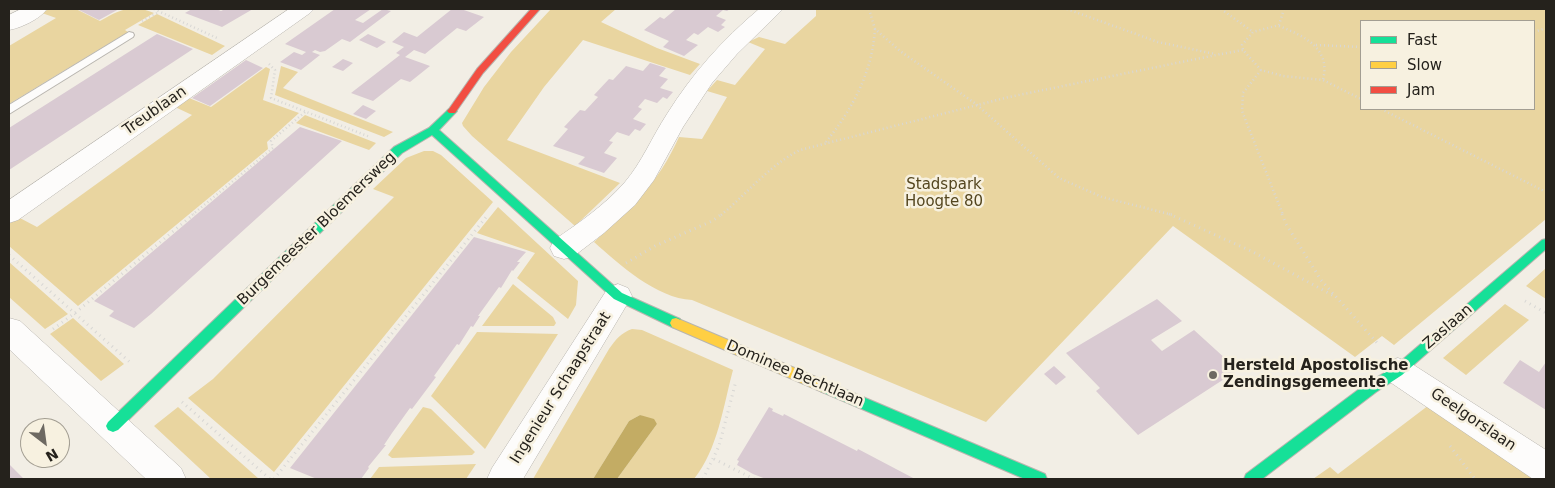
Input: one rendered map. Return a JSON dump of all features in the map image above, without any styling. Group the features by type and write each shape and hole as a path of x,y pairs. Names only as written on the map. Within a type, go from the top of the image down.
{"street":[{"path":"9,24 36,9"},
{"name":"Treublaan","path":"9,214 303,9"},
{"name":"Burgemeester Bloemersweg","path":"113,426 398,150 433,130 455,109 480,71 536,9"},
{"path":"564,248 587,232 641,181 671,127 702,79 738,38 772,9"},
{"name":"Dominee Bechtlaan","path":"433,130 609,288 745,352 1040,479"},
{"name":"Zaslaan","path":"1251,479 1371,388 1398,371 1546,243"},
{"name":"Ingenieur Schaapstraat","path":"504,479 609,288"},
{"path":"18,338 113,426 156,475"},
{"name":"Geelgorslaan","path":"1398,371 1546,469"}],"lane":[{"path":"9,110 129,35"}],"path":[{"path":"826,143 847,118 863,87 875,46 875,29 869,9"},
{"path":"1067,9 1128,32 1171,45 1195,52 1221,54"},
{"path":"1220,9 1253,32"},
{"path":"1279,26 1284,9"},
{"path":"1360,47 1316,45 1294,32 1279,26 1262,28 1253,32 1242,45 1243,50 1260,70 1283,76 1323,80 1360,98"},
{"path":"875,29 900,50 976,104 1059,178 1102,196 1173,215 1252,251 1334,296"},
{"path":"1316,45 1325,65 1323,80"},
{"path":"609,288 670,239 719,217 768,169 784,157 826,143 976,104 1101,76 1243,50"},
{"path":"275,70 271,98 371,137"},
{"path":"1260,70 1243,93 1242,111 1286,224 1320,280 1381,348 1382,360 1398,371"},
{"path":"1383,110 1546,192"},
{"path":"18,338 75,314 273,148 271,141 306,112"},
{"path":"274,479 485,218"},
{"path":"703,479 710,471 714,459 745,352"},
{"path":"714,459 754,479"}],"green space":[{"path":"132,8 139,8 154,13 125,30 128,32 9,104 9,46 56,18 42,13 49,9 76,9 100,21 120,11"},
{"path":"551,9 616,9 601,22 657,48 700,64 690,75 583,40 544,87 507,140 620,183 575,226 472,136 462,123 484,87 511,52"},
{"name":"Stadspark Hoogte 80","path":"816,9 1546,9 1546,219 1394,345 1382,336 1355,357 1173,226 986,422 692,300 665,293 639,279 594,242 632,206 653,182 671,154 679,137 702,139 727,97 707,91 717,80 735,85 765,49 748,42 759,37 785,44 816,16"},
{"path":"157,14 225,46 212,55 138,25"},
{"path":"281,66 298,72 283,88 393,132 384,137 275,95"},
{"path":"266,67 270,69 263,100 299,113 267,142 268,149 78,306 9,246 9,224 18,217 37,227 192,115 175,107 189,98 211,107"},
{"path":"305,115 376,143 369,150 296,123"},
{"path":"424,151 433,151 441,155 493,202 274,472 188,398 213,379 394,197 373,189 406,158"},
{"path":"498,207 578,281 576,305 568,319 517,278 535,253 477,233"},
{"path":"9,262 68,314 45,329 9,297"},
{"path":"1546,268 1546,299 1526,286"},
{"path":"513,284 553,317 556,323 554,326 482,326"},
{"path":"1505,304 1529,320 1466,375 1443,358"},
{"path":"73,318 124,364 101,381 50,334"},
{"path":"632,329 642,330 733,370 719,427 709,455 702,467 694,479 617,479 657,424 640,415 629,421 593,479 533,479 609,349 619,337"},
{"path":"477,332 558,334 485,449 431,396"},
{"path":"1429,405 1539,479 1313,479 1330,467 1338,474"},
{"path":"178,407 259,479 211,479 154,426"},
{"path":"423,407 431,409 475,452 472,455 392,458 388,455"},
{"path":"476,464 466,479 370,479 379,467"}],"shaded area":[{"path":"640,415 654,419 657,424 617,479 593,479 629,421"}],"building":[{"path":"77,9 119,9 99,20"},
{"path":"192,9 216,9 221,11 225,9 253,9 222,27 185,13"},
{"path":"335,9 371,9 355,20 363,23 383,9 391,11 350,42 342,39 325,51 315,50 312,52 320,55 301,70 280,62 294,52 302,55 306,52 285,44"},
{"path":"452,9 461,9 484,17 466,31 457,28 425,54 414,50 405,57 430,66 410,82 401,79 373,101 351,93 400,55 396,53 404,47 392,42 404,32 417,37"},
{"path":"676,9 730,9 727,11 723,10 716,16 726,20 721,25 725,27 718,32 708,27 698,35 694,33 686,40 698,45 684,56 663,47 669,41 644,30 660,17 664,19"},
{"path":"157,34 193,49 9,170 9,128"},
{"path":"368,34 386,42 377,48 359,40"},
{"path":"343,59 353,63 343,71 332,67"},
{"path":"246,60 263,68 210,106 192,98"},
{"path":"650,63 666,68 659,76 668,79 660,88 673,92 667,99 663,97 657,103 645,99 638,107 642,109 633,119 646,124 640,131 635,129 629,136 617,132 609,141 613,142 604,153 617,158 604,173 578,164 585,157 553,146 568,129 564,127 580,110 585,111 598,97 594,95 609,79 613,80 626,66 643,71"},
{"path":"363,105 376,111 366,119 353,114"},
{"path":"300,127 342,141 151,314 134,328 109,316 114,311 94,301"},
{"path":"474,237 526,252 517,262 520,262 512,270 501,288 499,287 478,316 480,316 473,327 471,326 459,345 457,344 434,376 436,377 412,409 410,408 361,479 317,479 290,468"},
{"name":"Hersteld Apostolische Zendingsgemeente","path":"1157,299 1182,321 1151,340 1162,351 1194,330 1238,370 1138,435 1096,391 1100,388 1066,353"},
{"path":"1520,360 1539,372 1546,362 1546,410 1503,383"},
{"path":"1054,366 1066,377 1056,385 1044,374"},
{"path":"769,407 773,409 772,411 783,416 784,414 857,451 858,449 915,479 766,479 753,474 737,465 739,461 737,460"},
{"path":"9,464 24,479 9,479"}],"traffic: fast":[{"path":"113,426 398,150 433,130 452,111"},
{"path":"433,130 618,296 676,323"},
{"path":"1251,479 1371,388 1398,371 1546,243"},
{"path":"825,387 1040,479"}],"traffic: slow":[{"path":"676,323 825,387"}],"traffic: jam":[{"path":"452,111 480,71 536,9"}],"place":[{"name":"Hersteld Apostolische Zendingsgemeente","path":"1213,375"}]}
